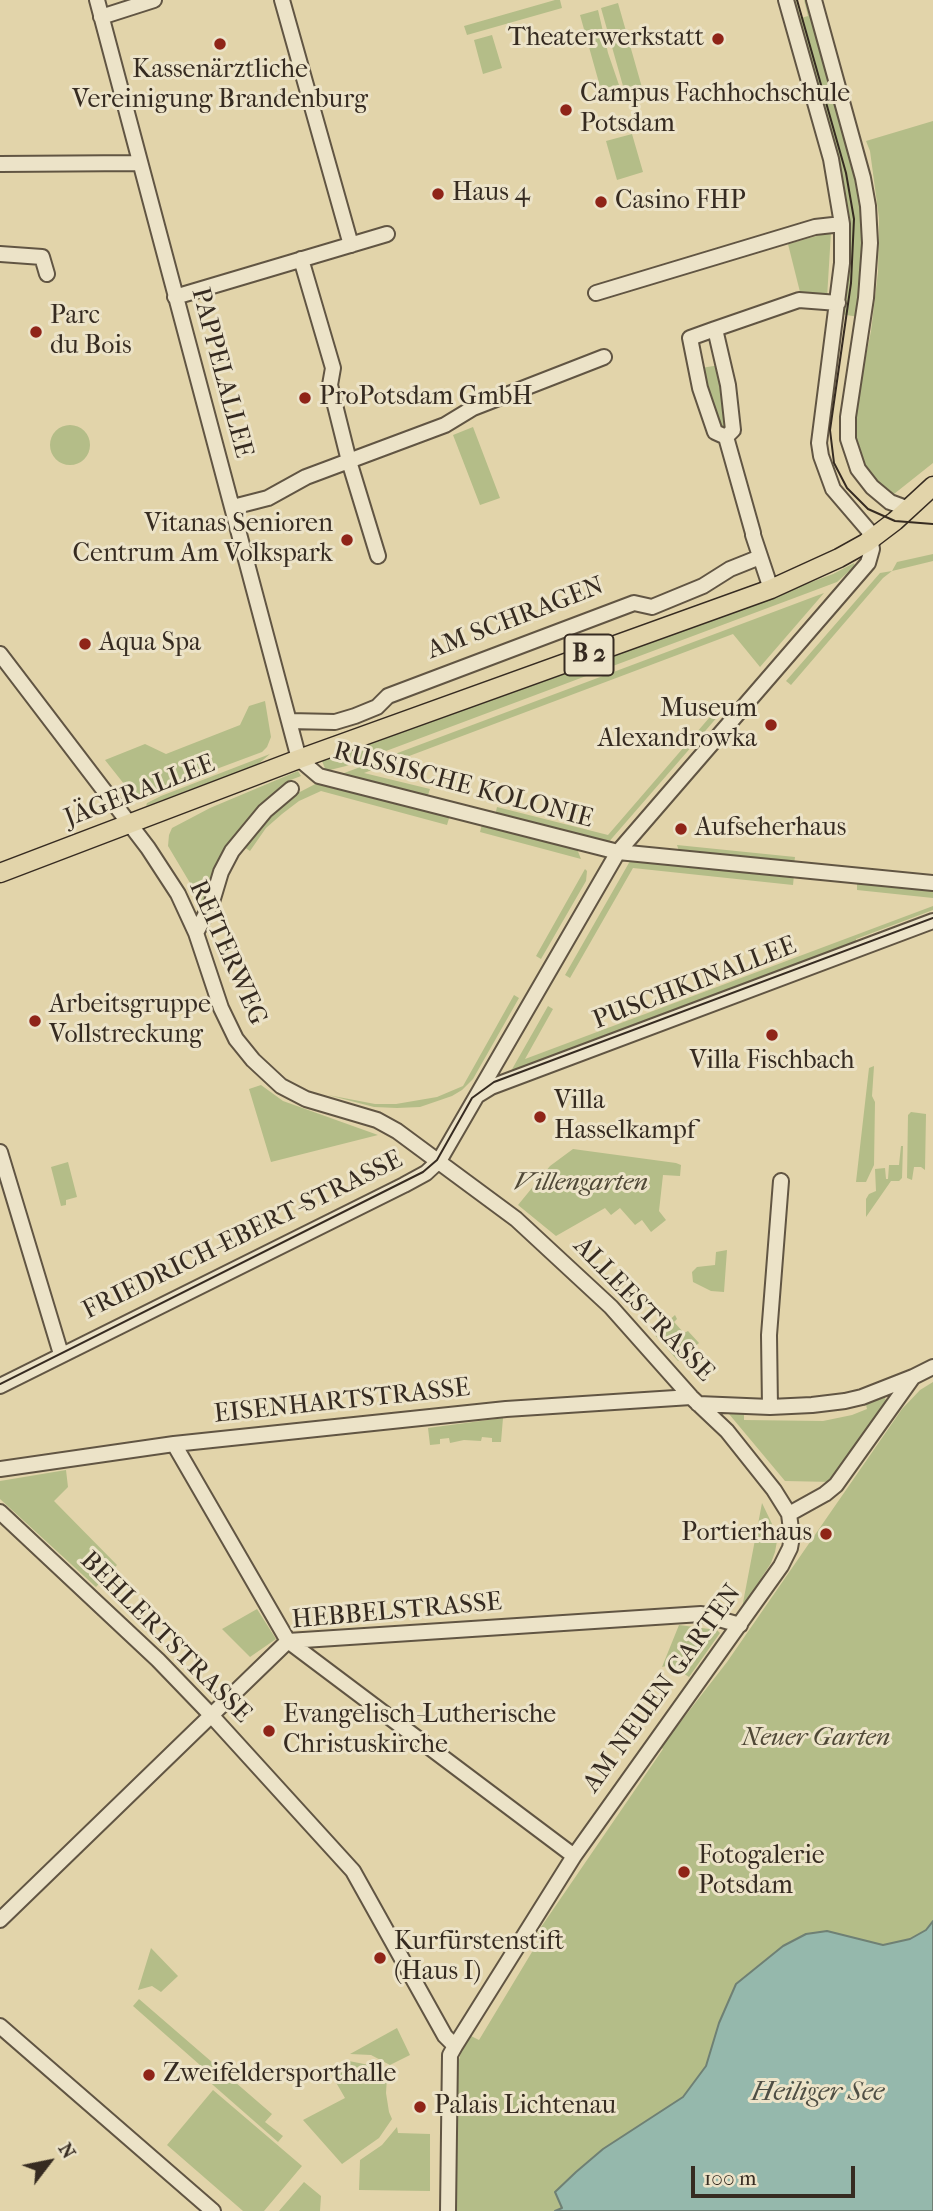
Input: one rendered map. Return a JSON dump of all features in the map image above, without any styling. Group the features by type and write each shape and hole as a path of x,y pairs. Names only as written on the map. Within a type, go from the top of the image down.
{"main road":[{"name":"B 2","path":"299,759 771,589 845,555 871,539 933,486"},
{"name":"JÄGERALLEE","path":"0,873 299,759"}],"street":[{"name":"PAPPELALLEE","path":"97,0 299,759"},
{"path":"101,17 154,0"},
{"path":"282,0 351,245"},
{"path":"786,0 831,159 842,223 842,263 819,443 821,456 833,489 864,524 871,539"},
{"path":"814,0 863,177 868,206 870,243 866,298 848,416 848,439 858,469 872,487 890,502 909,509"},
{"path":"0,164 139,163"},
{"path":"596,293 815,227 842,223"},
{"path":"175,297 387,234"},
{"path":"0,254 42,257 47,274"},
{"path":"301,260 333,368 330,385 349,461 378,556"},
{"path":"726,437 715,432 700,388 690,338 799,300 838,303"},
{"path":"715,329 728,385 733,430 726,437"},
{"path":"233,507 268,498 306,477 444,425 473,408 604,358"},
{"path":"726,437 771,589"},
{"name":"RUSSISCHE KOLONIE","path":"477,1096 618,852 863,570 870,557 871,539"},
{"name":"AM SCHRAGEN","path":"289,720 335,722 355,716 377,707 388,696 634,603 652,607 703,586 730,569 760,557"},
{"name":"REITERWEG","path":"0,654 131,825 178,894 196,933 221,1008 236,1039 253,1060 281,1086 306,1099 377,1120 439,1161"},
{"name":"RUSSISCHE KOLONIE","path":"299,759 319,776 618,852 933,883"},
{"path":"196,933 212,902 221,872 232,851 258,819 290,789"},
{"name":"PUSCHKINALLEE","path":"477,1096 482,1091 502,1083 933,921"},
{"name":"FRIEDRICH-EBERT-STRASSE","path":"0,1386 426,1172 439,1161 477,1096"},
{"path":"0,1152 61,1354"},
{"name":"ALLEESTRASSE","path":"439,1161 516,1219 559,1257 640,1339 743,1451 775,1490 789,1514"},
{"path":"770,1406 769,1335 781,1181"},
{"name":"EISENHARTSTRASSE","path":"0,1469 174,1444 537,1406 695,1401 770,1406 812,1405 862,1397 933,1367"},
{"path":"789,1514 836,1485 913,1377"},
{"path":"174,1444 288,1641 574,1856"},
{"name":"BEHLERTSTRASSE","path":"0,1512 158,1660 353,1871 445,2036 455,2046"},
{"name":"AM NEUEN GARTEN","path":"455,2046 574,1856 781,1566 792,1537 789,1514"},
{"name":"HEBBELSTRASSE","path":"0,1920 288,1641 701,1615 740,1625"},
{"path":"0,2026 213,2211"},
{"path":"448,2211 450,2056 455,2046"}],"green space":[{"path":"560,0 562,8 467,35 464,26"},
{"path":"790,0 796,0 801,18 808,16 804,0 809,0 858,174 865,226 859,317 840,314 847,255"},
{"path":"618,3 643,91 604,102 601,92 623,86 601,8"},
{"path":"598,10 619,85 601,90 580,15"},
{"path":"492,35 502,68 483,74 474,40"},
{"path":"933,121 933,463 894,494 871,475 863,463 854,433 878,272 879,218 870,151 866,141"},
{"path":"632,134 643,172 617,180 606,141"},
{"path":"831,232 827,298 801,296 788,244"},
{"path":"720,365 729,428 718,430 701,368"},
{"path":"70,425 78,426 84,431 89,437 89,453 84,459 78,464 70,465 62,464 56,459 51,453 50,445 51,437 56,431 62,426"},
{"path":"473,427 500,498 480,505 453,435"},
{"path":"933,554 933,561 892,571 897,562"},
{"path":"854,563 855,566 837,582 346,766 326,771 322,761 684,625 703,622 833,574"},
{"path":"892,571 791,685 786,681 880,573"},
{"path":"824,593 760,667 733,634 364,773 430,789 427,798 339,775"},
{"path":"265,701 271,737 262,752 136,799 105,760 145,744 166,754 240,725 249,706"},
{"path":"722,703 726,707 607,844 495,816 497,807 608,835"},
{"path":"270,754 257,765 146,806 161,796"},
{"path":"298,771 301,776 288,781 250,816 231,839 215,866 203,909 168,846 172,828 210,808"},
{"path":"323,780 450,815 447,825 321,791 299,801 282,814 266,828 250,851 244,847 277,808"},
{"path":"482,824 577,849 581,859 480,832"},
{"path":"677,845 795,857 794,865 680,854"},
{"path":"635,859 794,875 793,885 633,868 570,978 565,975 630,861"},
{"path":"585,869 586,881 541,959 536,956"},
{"path":"857,882 933,889 933,898 857,890"},
{"path":"933,906 933,910 856,939 856,942 511,1071 548,1006 553,1009 525,1059"},
{"path":"514,995 519,998 473,1079 452,1096 420,1107 397,1108 374,1107 328,1095 375,1104 396,1104 437,1097 463,1086"},
{"path":"874,1066 874,1165 866,1182 856,1182 869,1068"},
{"path":"261,1085 283,1101 378,1135 271,1162 249,1089"},
{"path":"911,1112 926,1114 925,1170 914,1167 912,1180 907,1178 908,1115"},
{"path":"901,1146 902,1178 899,1181 891,1181 866,1217 866,1199 876,1191 875,1169 885,1168 888,1179 889,1165 899,1165"},
{"name":"Villengarten","path":"573,1149 681,1165 680,1176 663,1175 659,1211 666,1220 651,1232 642,1220 635,1225 620,1208 611,1215 605,1208 556,1236 518,1205 550,1166"},
{"path":"68,1162 77,1197 66,1200 66,1205 61,1206 51,1167"},
{"path":"727,1250 724,1292 711,1291 693,1282 692,1272 697,1267 715,1265 716,1252"},
{"path":"675,1315 677,1319 674,1322 684,1333 688,1331 699,1343 678,1361 654,1334"},
{"name":"Neuer Garten","path":"933,1382 933,1921 926,1930 910,1939 883,1945 827,1931 719,2023 706,2066 683,2097 603,2149 556,2192 562,2208 555,2211 455,2211 458,2064 461,2052 471,2036 479,2040 541,1937 537,1933 663,1749 661,1747 727,1662 902,1409 920,1390"},
{"path":"884,1396 887,1403 833,1482 785,1481 729,1414 744,1411 744,1420 823,1421 867,1409 865,1400"},
{"path":"503,1418 501,1442 492,1442 492,1438 482,1437 481,1441 450,1443 449,1438 440,1439 440,1444 430,1445 428,1428"},
{"path":"66,1470 68,1487 54,1501 117,1565 96,1587 0,1499 0,1481"},
{"path":"762,1503 774,1528 777,1541 775,1552 771,1563 742,1608"},
{"path":"257,1609 276,1639 250,1657 222,1629"},
{"path":"679,1625 717,1630 720,1633 689,1677 678,1670 662,1667"},
{"path":"151,1948 178,1976 161,1992 152,1986 138,1990"},
{"path":"139,1999 272,2114 265,2122 283,2136 278,2142 205,2078 209,2073 133,2006"},
{"path":"397,2028 410,2055 390,2065 371,2055 350,2054"},
{"path":"349,2061 369,2065 387,2077 386,2093 392,2119 379,2138 342,2164 303,2120 345,2098 330,2072"},
{"path":"213,2090 302,2166 264,2211 243,2211 167,2145"},
{"path":"397,2127 398,2133 430,2134 430,2191 359,2190 360,2160 382,2145"},
{"path":"304,2182 321,2196 320,2211 279,2211"}],"water":[{"name":"Heiliger See","path":"933,1921 933,2211 555,2211 562,2208 555,2192 576,2172 603,2149 683,2097 706,2066 719,2023 736,1984 783,1946 806,1934 827,1931 883,1945 910,1939 926,1930"}],"tram line":[{"path":"797,0 846,173 854,219 851,283 830,430 834,463 847,488 868,509 895,521 933,524"},
{"path":"0,1384 423,1172 437,1160 472,1098 494,1082 933,918"}],"place":[{"name":"Theaterwerkstatt","path":"718,39"},
{"name":"Kassenärztliche Vereinigung Brandenburg","path":"220,44"},
{"name":"Campus Fachhochschule Potsdam","path":"566,110"},
{"name":"Haus 4","path":"438,194"},
{"name":"Casino FHP","path":"601,202"},
{"name":"Parc du Bois","path":"36,332"},
{"name":"ProPotsdam GmbH","path":"305,398"},
{"name":"Vitanas Senioren Centrum Am Volkspark","path":"347,540"},
{"name":"Aqua Spa","path":"85,644"},
{"name":"Museum Alexandrowka","path":"771,725"},
{"name":"Aufseherhaus","path":"681,829"},
{"name":"Arbeitsgruppe Vollstreckung","path":"35,1021"},
{"name":"Villa Fischbach","path":"772,1035"},
{"name":"Villa Hasselkampf","path":"540,1117"},
{"name":"Portierhaus","path":"826,1534"},
{"name":"Evangelisch-Lutherische Christuskirche","path":"269,1731"},
{"name":"Fotogalerie Potsdam","path":"684,1872"},
{"name":"Kurfürstenstift (Haus I)","path":"380,1958"},
{"name":"Zweifeldersporthalle","path":"149,2075"},
{"name":"Palais Lichtenau","path":"420,2107"}]}
